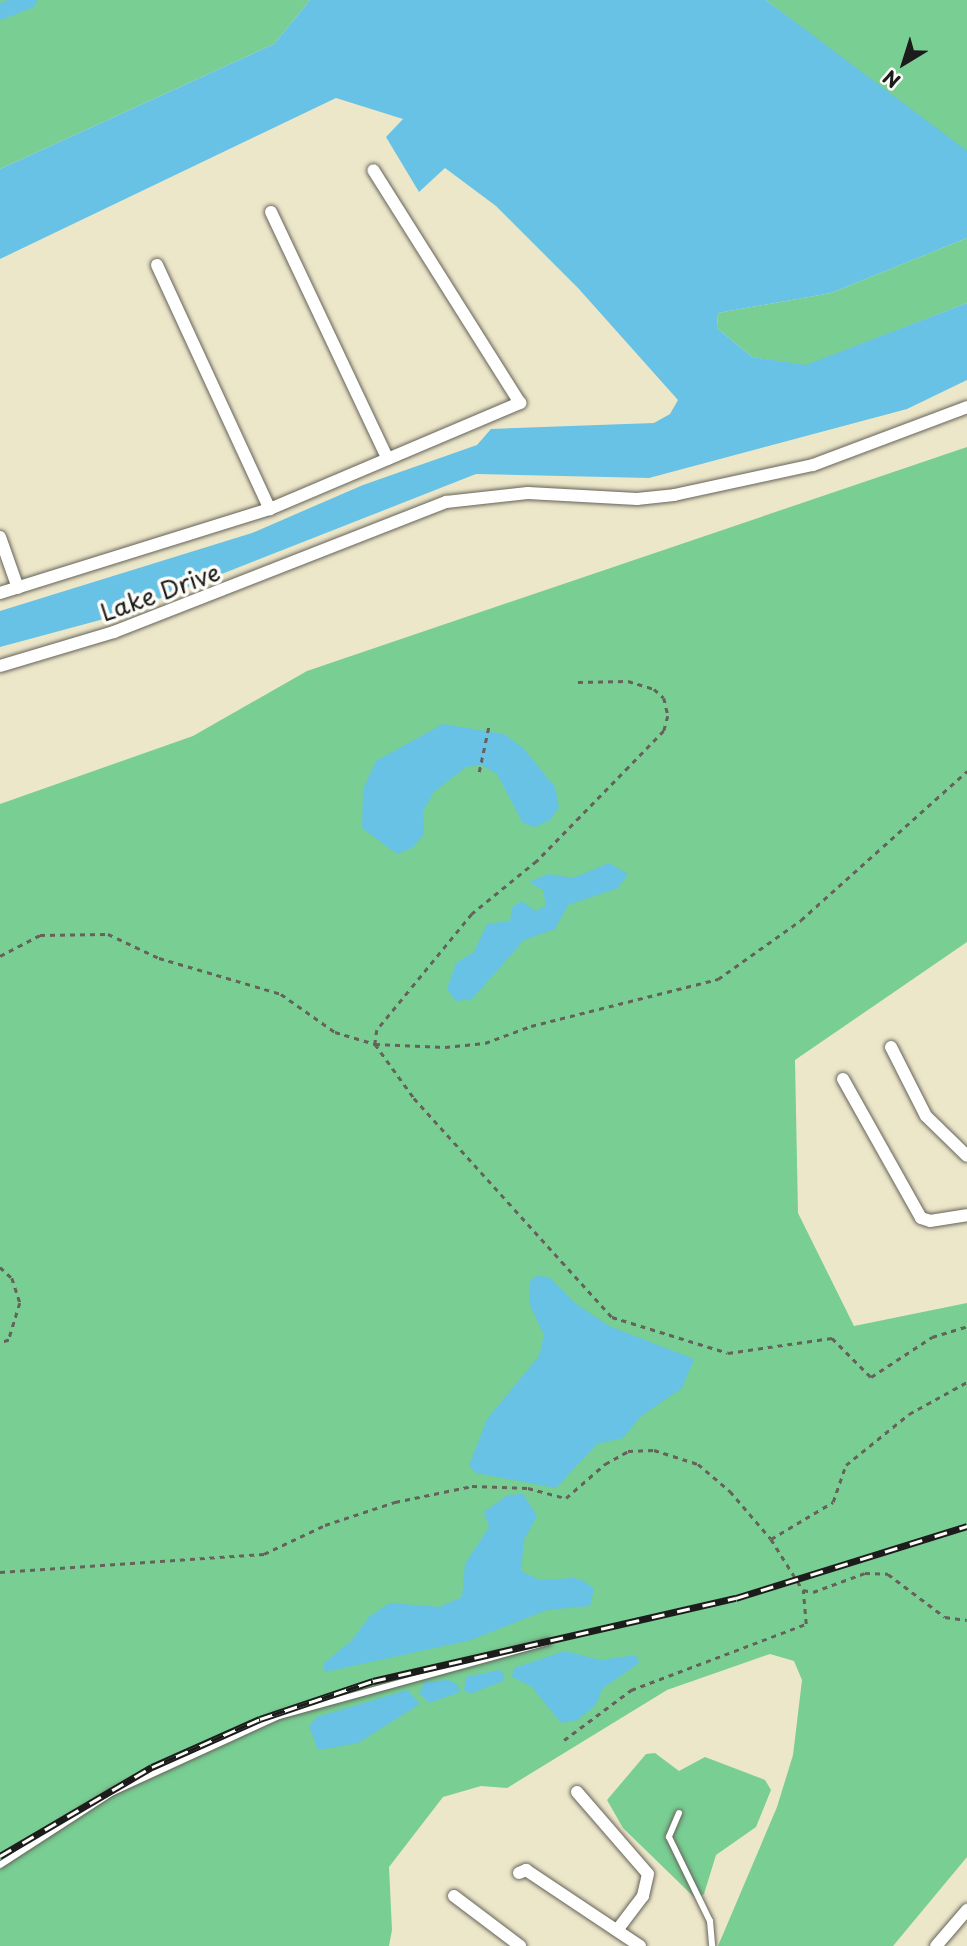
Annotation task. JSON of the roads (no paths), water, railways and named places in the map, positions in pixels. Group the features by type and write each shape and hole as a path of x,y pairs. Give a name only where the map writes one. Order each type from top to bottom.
{"street":[{"path":"0,593 270,509 520,403 373,170"},
{"path":"271,212 388,459"},
{"path":"157,265 270,509"},
{"name":"Lake Drive","path":"0,666 114,632 446,502 528,493 637,499 674,495 813,465 967,407"},
{"path":"0,537 18,588"},
{"path":"891,1047 926,1116 967,1156"},
{"path":"843,1079 921,1218 930,1222 967,1215"},
{"path":"577,1792 648,1874 643,1896 618,1929"},
{"path":"519,1873 526,1870 640,1946"},
{"path":"454,1896 520,1946"},
{"path":"936,1946 967,1910"}],"lane":[{"path":"0,1865 113,1792 279,1716 548,1642"},
{"path":"679,1813 669,1837 710,1921 712,1946"}],"water":[{"path":"310,0 766,0 967,151 967,238 831,293 718,313 717,328 752,357 806,365 967,303 967,380 907,409 649,478 476,474 115,616 0,647 0,611 252,533 363,485 477,445 491,429 654,423 670,414 678,400 578,288 496,206 445,168 419,192 386,137 403,119 336,98 0,259 0,169 274,44"},
{"path":"443,724 504,734 523,748 555,787 559,807 550,820 535,827 523,823 497,774 482,765 466,767 434,792 423,811 424,834 412,848 397,854 362,828 363,789 376,761"},
{"path":"609,863 628,874 618,888 568,905 555,929 524,940 472,999 456,1001 447,989 456,963 474,952 487,924 510,921 512,907 522,901 535,911 546,906 543,890 529,882 548,874 573,878"},
{"path":"536,1276 549,1277 576,1304 609,1326 694,1359 682,1388 641,1416 623,1438 597,1444 556,1488 476,1473 469,1466 487,1419 539,1356 544,1335 529,1303 530,1281"},
{"path":"523,1494 537,1516 524,1540 521,1571 540,1580 574,1578 584,1581 594,1589 590,1606 547,1610 471,1640 325,1672 323,1664 351,1641 370,1616 390,1603 439,1607 462,1597 465,1564 489,1527 484,1512 508,1495"},
{"path":"565,1651 600,1660 636,1655 639,1663 603,1688 595,1706 577,1720 561,1723 531,1686 512,1677 514,1668"},
{"path":"498,1670 504,1673 503,1681 470,1694 464,1689 466,1677"},
{"path":"448,1680 457,1684 460,1692 429,1703 419,1693 425,1682"},
{"path":"407,1690 420,1704 358,1743 318,1750 309,1726 317,1717"}],"waterway":[{"path":"0,12 29,0"}],"railway":[{"path":"0,1856 152,1767 260,1719 373,1681 736,1598 967,1526"}]}
